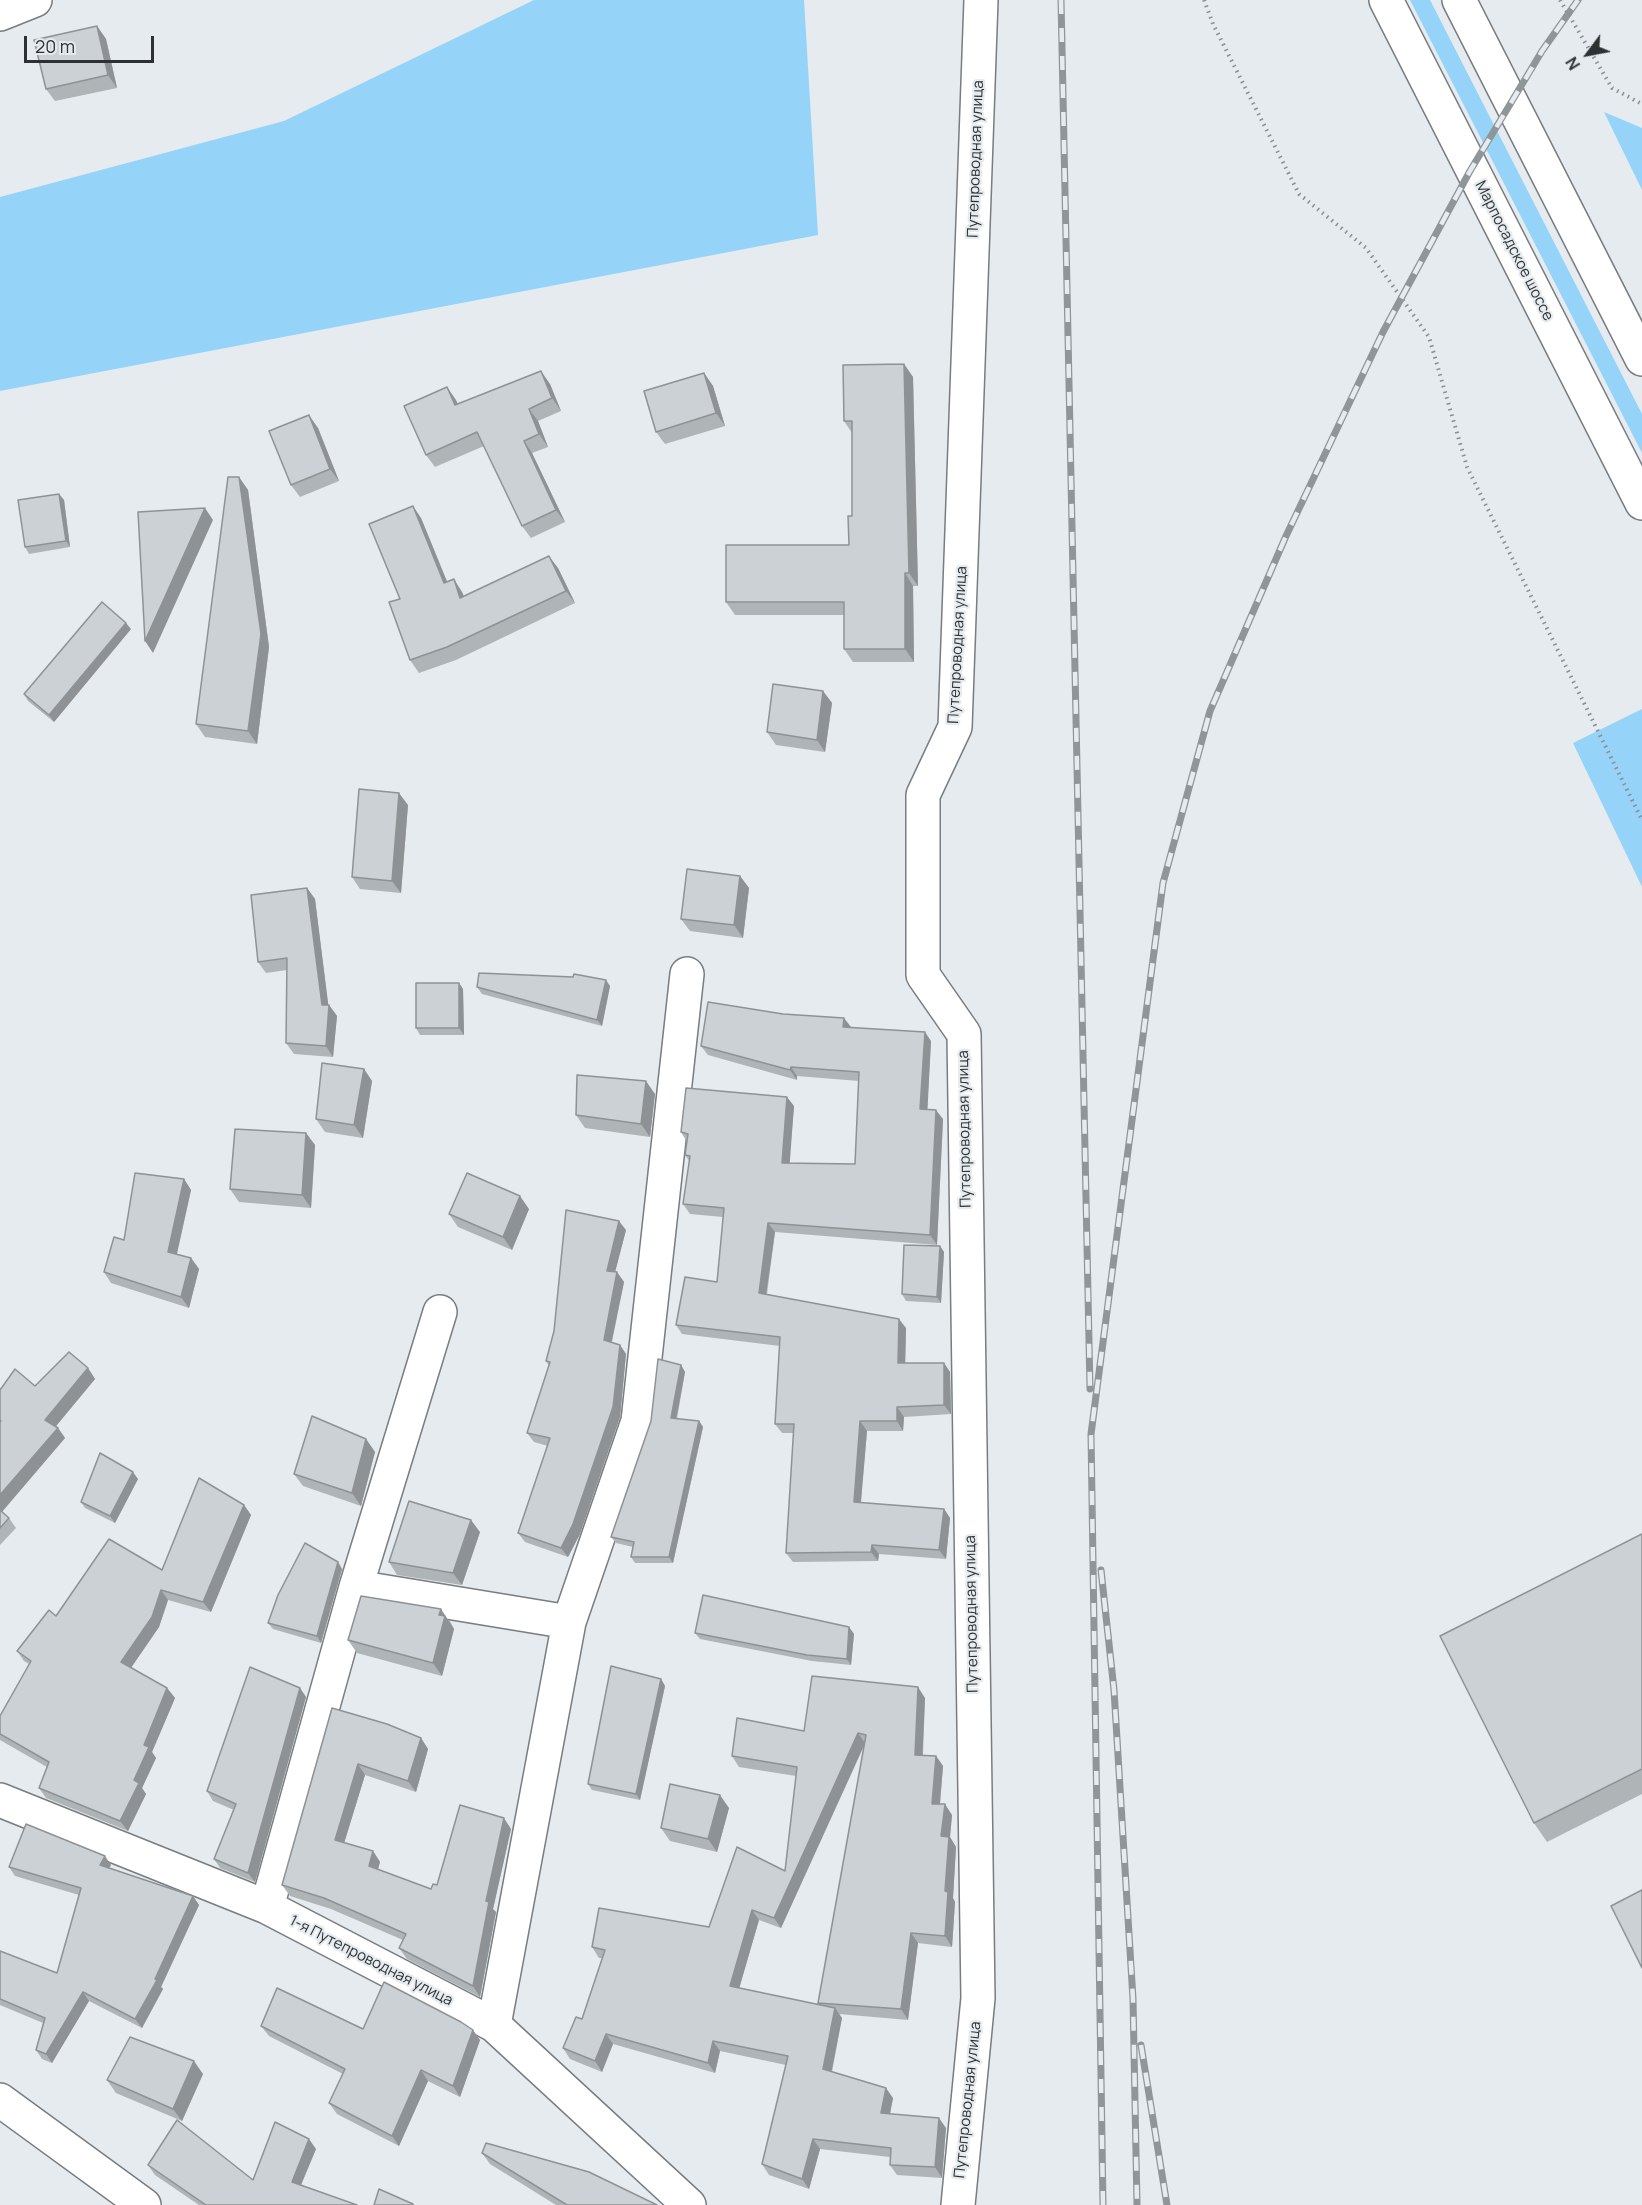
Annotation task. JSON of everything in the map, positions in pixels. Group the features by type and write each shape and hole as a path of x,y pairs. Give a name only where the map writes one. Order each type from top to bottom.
{"street":[{"path":"0,14 35,0"},
{"name":"Путепроводная улица","path":"958,2205 978,1998 964,1034 923,975 922,795 956,728 981,0"},
{"name":"Марпосадское шоссе","path":"1386,0 1642,503"},
{"path":"1459,0 1642,359"},
{"path":"494,2025 569,1622 638,1421 687,974"},
{"path":"267,1907 356,1587 440,1312"},
{"path":"356,1587 569,1622"},
{"name":"1-я Путепроводная улица","path":"0,1800 267,1907 494,2025 689,2205"},
{"path":"0,2100 144,2205"}],"path":[{"path":"1204,0 1213,24 1299,194 1366,248 1429,336 1467,467 1642,820"},
{"path":"1560,0 1612,88 1642,104"}],"shaded area":[{"path":"534,0 804,0 818,235 0,391 0,197 284,121"},
{"path":"1410,0 1430,0 1642,414 1642,453"},
{"path":"1604,112 1642,128 1642,190"},
{"path":"1642,709 1642,887 1573,743"}],"building":[{"path":"97,26 108,75 46,89 34,40"},
{"path":"904,364 909,573 905,573 905,649 844,649 844,602 726,602 726,545 849,545 848,516 852,516 852,421 844,421 843,365"},
{"path":"541,371 552,398 529,409 539,434 524,441 556,510 522,526 477,432 426,455 404,406 447,387 455,405"},
{"path":"704,373 716,413 656,432 644,391"},
{"path":"309,415 330,469 291,485 269,431"},
{"path":"228,477 239,477 261,634 248,731 196,724"},
{"path":"59,494 66,541 25,547 18,500"},
{"path":"413,506 444,583 454,579 460,598 549,556 566,591 447,647 410,660 389,602 400,599 369,524"},
{"path":"205,508 145,641 138,512"},
{"path":"102,602 126,623 49,715 24,694"},
{"path":"773,684 823,691 817,740 767,732"},
{"path":"359,789 399,793 392,881 352,877"},
{"path":"687,869 740,876 734,925 681,919"},
{"path":"307,888 322,1005 329,1005 326,1046 286,1043 287,958 258,962 251,895"},
{"path":"479,973 573,977 574,974 606,980 597,1020 477,987"},
{"path":"416,983 459,983 459,1028 416,1028"},
{"path":"708,1002 783,1014 844,1018 843,1027 925,1032 920,1109 936,1110 930,1235 768,1223 759,1293 899,1319 898,1363 944,1363 944,1405 897,1407 897,1421 860,1421 854,1502 944,1509 939,1550 872,1545 871,1552 786,1553 794,1424 775,1424 780,1337 676,1325 685,1277 717,1282 724,1208 683,1204 690,1156 685,1155 688,1134 681,1132 686,1088 787,1097 782,1163 855,1164 859,1072 791,1067 790,1070 701,1046"},
{"path":"322,1063 364,1069 354,1125 316,1119"},
{"path":"577,1075 646,1081 641,1124 576,1115"},
{"path":"235,1129 306,1133 302,1195 230,1189"},
{"path":"135,1173 184,1179 168,1252 191,1258 181,1297 104,1272 114,1237 124,1240"},
{"path":"467,1173 520,1196 503,1237 449,1214"},
{"path":"566,1210 619,1221 607,1271 617,1272 604,1340 620,1345 613,1407 573,1524 561,1548 518,1533 550,1438 527,1433 550,1362 546,1361 554,1331"},
{"path":"904,1245 940,1246 937,1297 902,1294"},
{"path":"69,1352 88,1368 45,1420 58,1428 0,1495 0,1390 15,1369 35,1386"},
{"path":"658,1359 681,1365 671,1418 699,1421 669,1557 631,1557 634,1542 611,1537 651,1421"},
{"path":"312,1416 366,1439 352,1493 294,1474"},
{"path":"100,1453 133,1472 110,1516 81,1502"},
{"path":"199,1478 244,1505 203,1602 161,1590 152,1617 121,1662 167,1688 144,1745 149,1747 134,1780 139,1783 120,1821 39,1788 49,1762 0,1734 0,1716 31,1661 17,1651 49,1610 56,1616 109,1539 162,1570"},
{"path":"409,1501 471,1520 453,1573 389,1562"},
{"path":"0,1510 9,1518 0,1528"},
{"path":"1642,1534 1642,1769 1534,1823 1440,1636"},
{"path":"305,1543 338,1562 317,1636 268,1623 278,1595"},
{"path":"703,1595 849,1627 847,1659 807,1655 695,1633"},
{"path":"361,1596 441,1609 439,1615 445,1616 433,1663 348,1640"},
{"path":"611,1666 661,1679 636,1794 588,1784"},
{"path":"250,1667 300,1688 248,1873 214,1859 236,1804 207,1791"},
{"path":"812,1676 918,1687 915,1755 936,1756 932,1804 945,1804 941,1836 949,1837 945,1891 948,1892 945,1936 911,1933 901,2009 818,2003 866,1735 858,1733 774,1918 752,1910 730,1986 835,2008 823,2069 886,2088 881,2113 939,2118 935,2167 890,2165 891,2148 813,2139 802,2179 762,2164 788,2056 713,2041 708,2063 606,2034 595,2061 563,2048 576,2017 582,2019 605,1950 592,1947 599,1908 709,1927 737,1847 785,1871 797,1767 732,1756 737,1718 804,1731"},
{"path":"332,1708 387,1724 421,1738 408,1781 358,1764 335,1840 373,1851 369,1866 431,1889 433,1884 437,1885 460,1805 504,1818 486,1901 489,1902 473,1986 399,1948 406,1934 324,1898 282,1885"},
{"path":"670,1784 720,1795 708,1839 661,1828"},
{"path":"26,1824 105,1856 100,1865 193,1896 155,1979 157,1980 135,2019 83,1992 46,2054 36,2050 45,2018 0,1999 0,1951 57,1973 81,1888 9,1867"},
{"path":"1642,1890 1642,1968 1611,1906"},
{"path":"384,1982 473,2030 453,2086 421,2070 392,2136 329,2103 345,2069 261,2026 277,1988 363,2029"},
{"path":"130,2037 194,2061 173,2109 107,2080"},
{"path":"177,2120 253,2180 275,2122 309,2139 292,2182 357,2205 206,2205 148,2165"},
{"path":"486,2143 589,2172 657,2205 567,2205 482,2153"},
{"path":"379,2189 413,2204 413,2205 374,2205"}],"railway":[{"path":"1061,0 1090,1389"},
{"path":"1103,2205 1091,1434 1163,883 1210,711 1286,536 1383,332 1470,171 1542,51 1578,0"},
{"path":"1101,1570 1114,1690 1133,1999 1137,2205"},
{"path":"1141,2045 1167,2205"}]}
